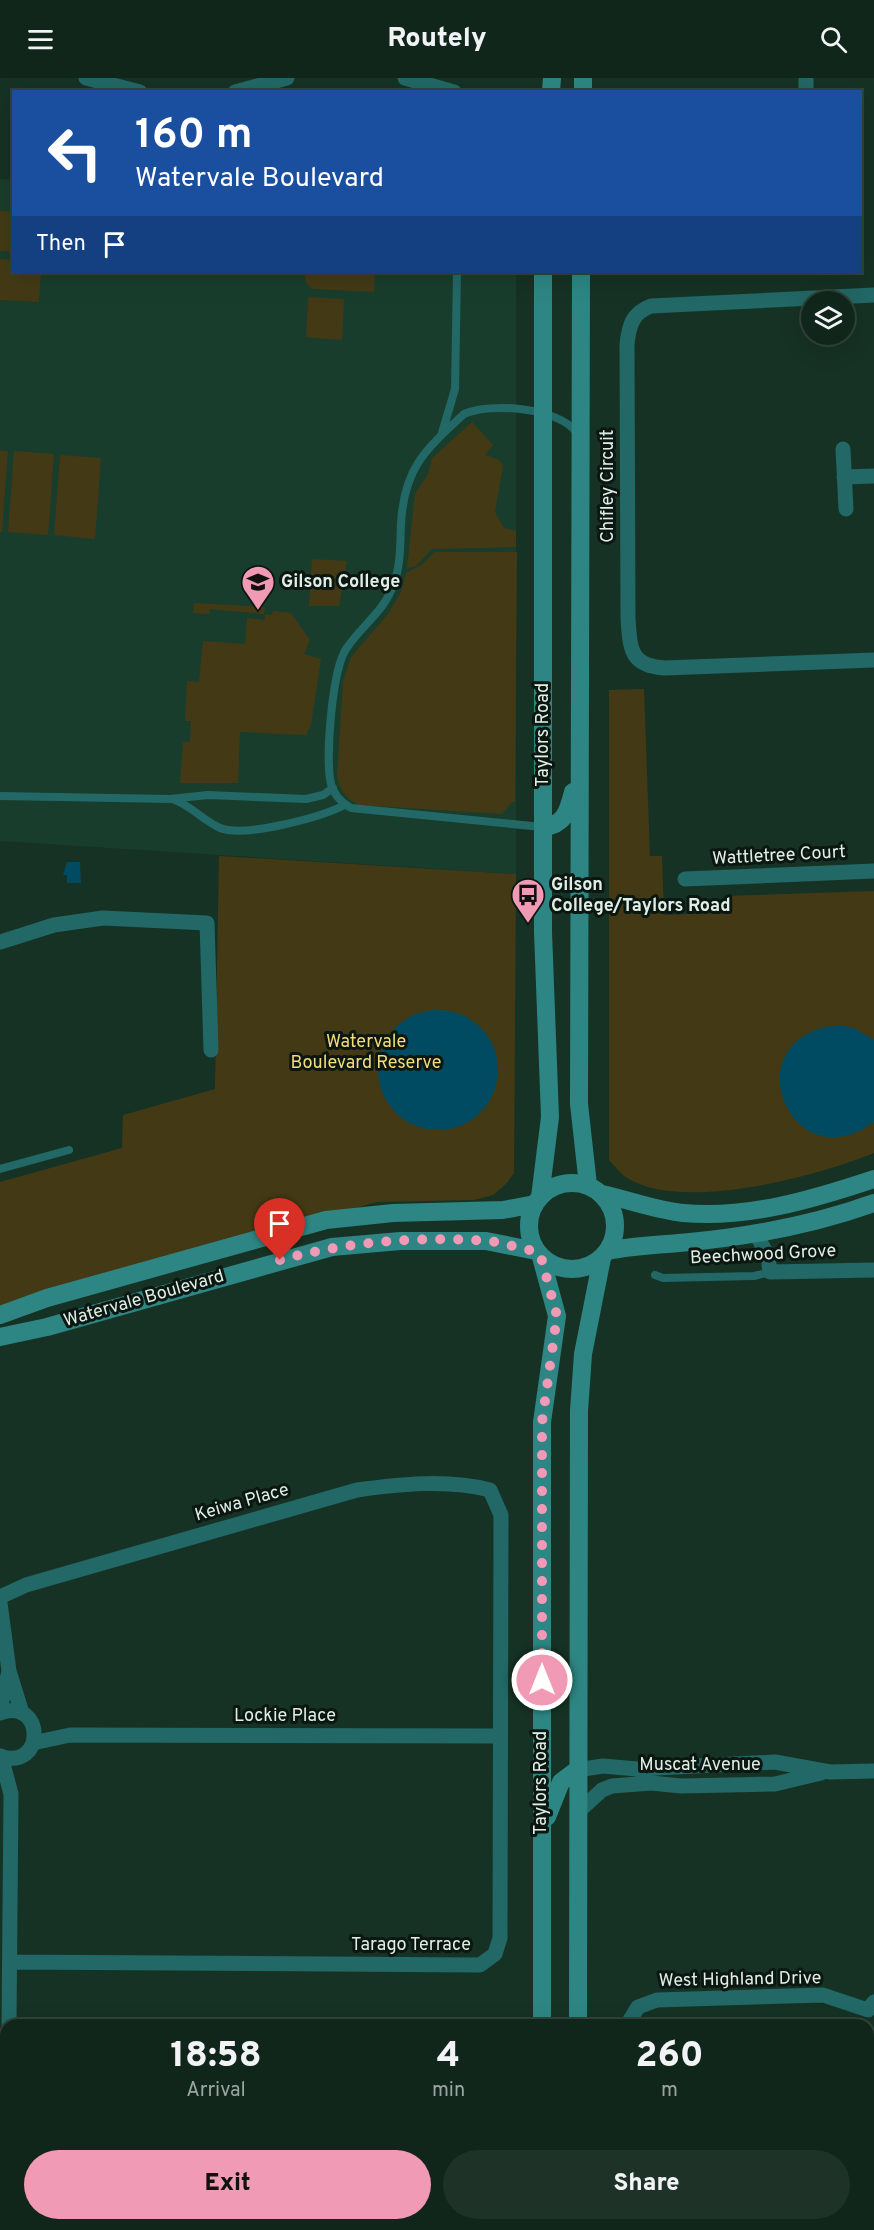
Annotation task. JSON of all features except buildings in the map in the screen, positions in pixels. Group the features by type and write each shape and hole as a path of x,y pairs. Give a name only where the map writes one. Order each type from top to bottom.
{"main road":[{"name":"Taylors Road","path":"537,1201 550,1116 543,932 543,273"},
{"name":"Taylors Road","path":"581,273 579,1104 595,1190"},
{"path":"543,827 553,826 568,813 580,764"},
{"path":"595,1190 614,1215 614,1234 605,1254 591,1266 571,1269 552,1264 539,1254 532,1242 529,1223 537,1201 562,1184 595,1190 682,1213 717,1214 794,1202 874,1179"},
{"name":"Watervale Boulevard","path":"0,1315 47,1298 326,1220 393,1213 503,1210 537,1201"},
{"path":"605,1254 794,1226 874,1203"},
{"name":"Watervale Boulevard","path":"0,1337 47,1327 332,1247 399,1241 486,1241 539,1254"},
{"name":"Taylors Road","path":"539,1254 557,1316 542,1422 542,2019"},
{"name":"Taylors Road","path":"578,2019 580,1378 605,1254"},
{"path":"541,1842 556,1790 561,1782 577,1770"}],"street":[{"path":"86,78 132,90"},
{"path":"242,90 287,78"},
{"path":"405,78 447,90"},
{"name":"Chifley Circuit","path":"874,296 651,306 634,317 627,344 628,618 635,657 645,666 665,668 874,660"},
{"path":"843,449 846,509"},
{"path":"844,477 874,476"},
{"name":"Wattletree Court","path":"685,879 874,871"},
{"path":"0,942 54,925 103,918 207,923 211,1050"},
{"path":"754,1232 768,1256 770,1272"},
{"name":"Beechwood Grove","path":"770,1272 874,1270"},
{"name":"Keiwa Place","path":"0,1597 26,1585 357,1490 390,1485 473,1485 490,1490 495,1498"},
{"name":"Tarago Terrace","path":"10,1962 480,1965 495,1954 500,1938 501,1515 495,1498"},
{"path":"0,1603 9,1671 22,1713"},
{"path":"9,1671 0,1711 14,1710 22,1713 33,1724 33,1743 22,1756 11,1794 9,2019"},
{"name":"Lockie Place","path":"33,1724 70,1735"},
{"name":"Lockie Place","path":"33,1743 70,1735 500,1736"},
{"path":"0,1756 8,1758 22,1756"},
{"path":"0,1756 11,1794"},
{"name":"Muscat Avenue","path":"577,1770 603,1766 637,1769 775,1762 830,1772"},
{"name":"Muscat Avenue","path":"578,1812 602,1790 612,1786 651,1783 681,1786 775,1784 830,1772 874,1771"},
{"name":"West Highland Drive","path":"631,2019 638,2007 646,2002 671,1998 823,1995 871,2006"}],"lane":[{"path":"441,435 455,389 457,273"},
{"path":"543,827 360,811 345,805 333,788 330,748 339,664 346,649 387,600 398,567 406,488 414,467 425,450 472,411 494,408 542,413 562,418 571,424 580,441"},
{"path":"0,796 170,799 208,795 306,799 323,795 333,788"},
{"path":"170,799 180,802 213,824 228,830 254,828 329,813 345,805"},
{"path":"0,1169 69,1150"},
{"name":"Beechwood Grove","path":"656,1275 663,1278 754,1276 770,1272"}],"shaded area":[{"name":"Gilson College","path":"0,179 12,180 12,273 516,273 516,874 0,841"}],"green space":[{"path":"0,211 12,212 12,252 0,251"},
{"path":"0,259 12,260 12,273 41,273 39,302 0,300"},
{"path":"304,273 375,273 374,292 312,289 306,283"},
{"path":"308,297 344,299 342,340 306,337"},
{"path":"472,422 493,445 485,455 499,460 503,466 495,512 504,528 516,531 516,547 432,549 416,566 407,568 415,494 428,474 432,458"},
{"path":"0,451 8,451 2,532 0,532"},
{"path":"14,451 54,454 48,535 8,532"},
{"path":"60,455 101,458 95,539 54,535"},
{"path":"435,552 517,552 515,802 512,802 502,814 359,805 344,794 338,781 343,681 351,657 388,614 401,592 406,573 421,565"},
{"path":"312,559 347,561 339,606 309,606"},
{"path":"194,603 265,607 264,614 210,609 209,614 193,613"},
{"path":"273,611 291,613 310,640 304,654 321,659 311,725 306,735 240,732 238,783 180,783 183,742 190,742 191,721 185,721 187,681 199,682 203,641 245,644 247,618 265,620 265,614 272,615"},
{"path":"644,689 650,856 662,856 664,915 712,913 728,896 874,891 874,1153 786,1180 751,1187 683,1192 653,1188 629,1179 609,1160 609,690"},
{"name":"Watervale Boulevard Reserve","path":"219,856 516,874 514,1173 507,1183 493,1195 474,1200 377,1202 0,1307 0,1182 122,1148 123,1115 215,1089"}],"water":[{"path":"67,862 80,862 81,883 67,883 67,875 63,875"},
{"path":"438,1010 461,1014 481,1027 494,1047 498,1070 494,1093 481,1113 461,1126 438,1130 415,1126 395,1113 382,1093 378,1070 382,1047 395,1027 415,1014"},
{"path":"840,1025 854,1028 874,1040 874,1122 844,1136 817,1135 797,1121 784,1100 780,1076 787,1053 806,1034"}],"place":[{"name":"Gilson College","path":"258,611"},
{"name":"Gilson College/Taylors Road","path":"528,924"}],"route":[{"path":"280,1260 332,1247 399,1241 486,1241 536,1251 541,1257 554,1298 557,1316 542,1422 542,1680"}]}
